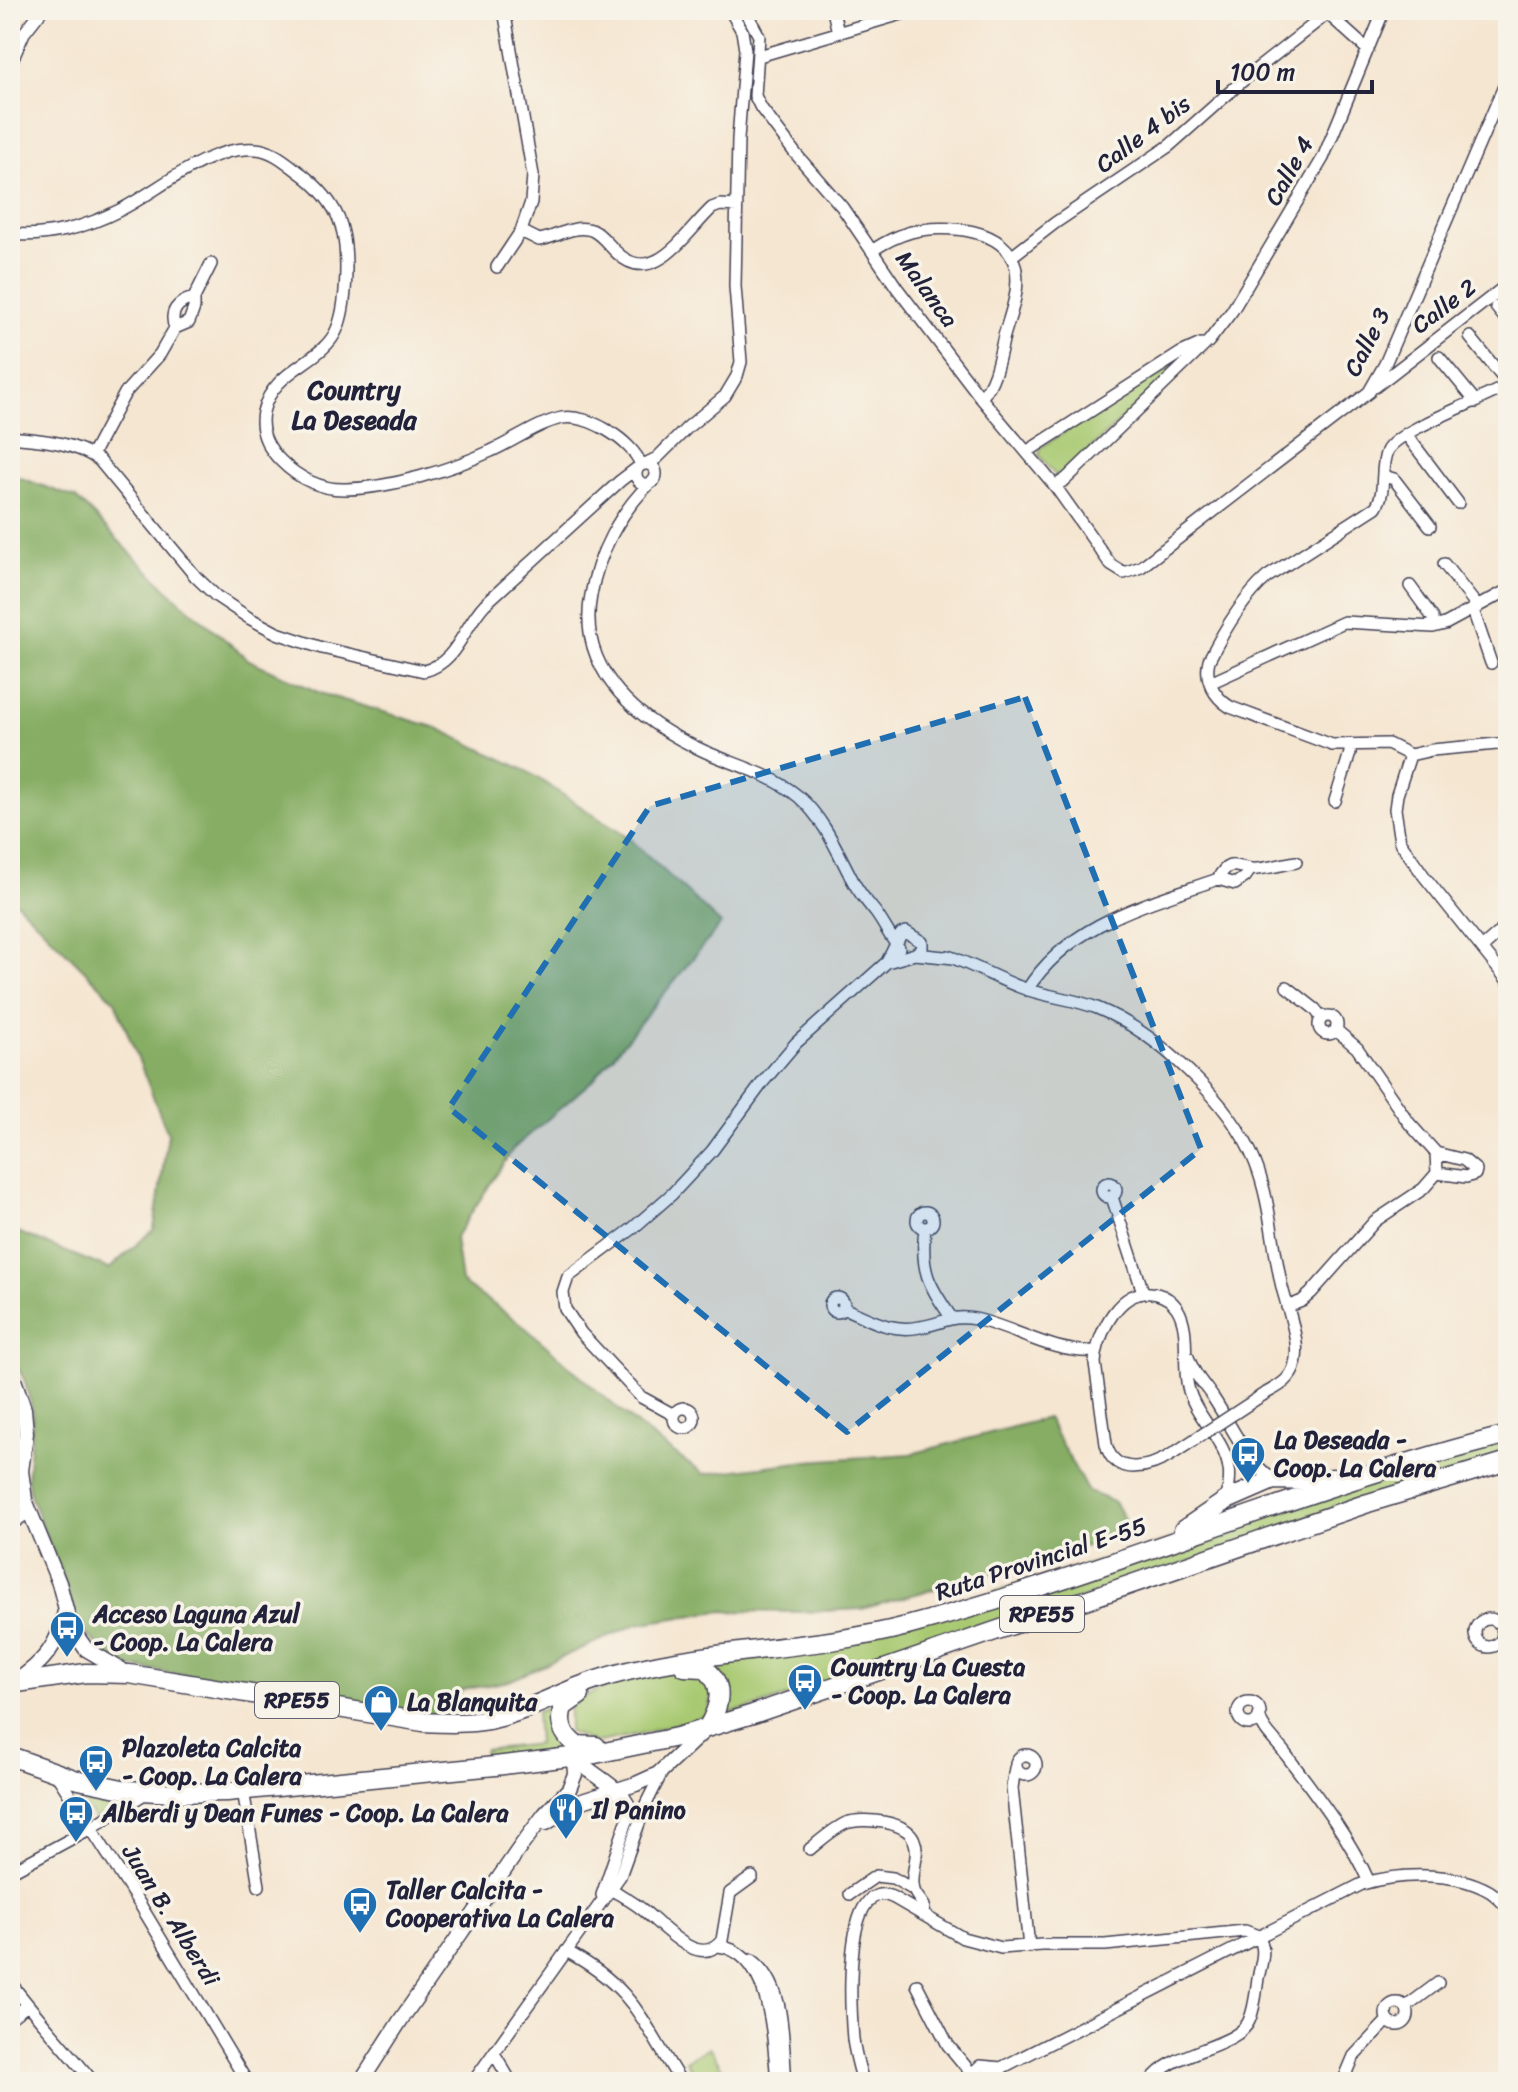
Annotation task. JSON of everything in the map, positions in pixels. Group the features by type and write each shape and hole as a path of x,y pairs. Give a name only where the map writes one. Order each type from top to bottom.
{"main road":[{"name":"Ruta Provincial E-55","path":"588,1683 652,1665 842,1640 908,1625 1025,1590 1325,1489 1508,1435"},
{"name":"RPE55","path":"1025,1590 1072,1568 1189,1528 1227,1500 1273,1480 1315,1481 1428,1448 1470,1445"},
{"name":"RPE55","path":"10,1756 93,1784 147,1792 243,1790 617,1750 707,1728 1381,1499 1508,1461"},
{"path":"652,1665 669,1670 700,1666 713,1675 719,1699 717,1711 707,1728"},
{"name":"RPE55","path":"12,1684 86,1673 129,1674 438,1723 489,1720 531,1707 588,1683 587,1692 570,1699 563,1707 562,1730 580,1746 602,1745 617,1750"},
{"path":"562,1730 570,1757"}],"street":[{"path":"10,65 24,33 42,10"},
{"path":"497,267 521,231 531,202 533,175 504,10"},
{"path":"641,473 725,396 732,387 741,362 735,286 738,139 745,50 742,31 730,10"},
{"name":"Malanca","path":"745,10 759,36 757,102 873,250 916,313 981,398 1055,486 1111,565 1124,573"},
{"path":"833,10 838,33"},
{"path":"759,56 915,10"},
{"path":"1370,10 1382,14"},
{"path":"1330,12 1368,50"},
{"name":"Calle 4 bis","path":"1011,257 1055,223 1169,146 1248,76 1330,12"},
{"name":"Calle 4","path":"1055,486 1066,479 1209,341 1232,311 1312,179 1382,14"},
{"name":"Calle 3","path":"1124,573 1141,567 1369,392 1378,378 1508,77"},
{"path":"10,234 47,235 114,212 218,155 243,149 270,152 316,186 341,223 346,252 341,313 337,330 325,345 272,390 263,410 262,429 267,443 291,471 315,483 342,489 388,483 466,461 550,423 582,418 602,427 636,455 641,473 634,500 605,549 592,590 588,617 594,652 607,679 631,706 665,731 705,752 768,777 797,796 818,817 860,893 896,944 907,953 954,958"},
{"path":"521,231 539,240 576,229 592,230 629,264 645,265 661,259 712,208 737,206"},
{"path":"873,250 895,237 942,230 989,237 997,241 1011,257 1016,270 1015,296 991,386 981,398"},
{"path":"92,455 125,393 160,354 175,328 189,322 194,298 211,264"},
{"name":"Calle 2","path":"1369,392 1508,284"},
{"path":"175,328 171,318 173,312 180,303 194,298"},
{"path":"1496,307 1508,322"},
{"path":"1470,337 1508,384 1406,434 1387,451 1381,500 1371,512 1267,577 1245,599 1207,667 1216,696 1230,707 1332,745 1388,744 1410,755 1508,743"},
{"name":"Calle 4","path":"1028,451 1181,353 1209,341"},
{"path":"1393,344 1403,354 1413,357"},
{"path":"1439,357 1476,402"},
{"path":"1406,434 1458,503"},
{"path":"10,437 58,442 92,455 196,577 216,596 249,618 277,633 322,648 424,671 449,659 471,621 485,604 620,481 653,466 656,472 671,444"},
{"path":"1383,476 1394,479 1430,526"},
{"path":"1444,564 1475,608 1491,663"},
{"path":"1410,586 1433,618 1433,627"},
{"path":"1210,683 1344,622 1433,627 1445,624 1508,590"},
{"path":"1335,801 1350,744"},
{"path":"1410,755 1395,809 1397,834 1403,848 1508,981"},
{"path":"1218,879 1224,869 1231,866 1239,865 1250,870 1296,862"},
{"path":"1027,990 1049,963 1105,921 1131,908 1218,879 1235,884 1250,870"},
{"path":"874,911 892,926 939,953 1027,990 1087,1005 1128,1024 1180,1065 1220,1107 1246,1143 1261,1179 1296,1346 1295,1367 1285,1382 1261,1396 1174,1453 1158,1463 1139,1468 1122,1464 1111,1457 1106,1444 1095,1351 1122,1303 1143,1292 1163,1296 1176,1307 1184,1332 1187,1384 1194,1404 1227,1461 1230,1477 1227,1500"},
{"path":"1483,947 1508,925"},
{"path":"674,1415 641,1397 581,1333 565,1309 563,1292 568,1277 632,1229 672,1194 712,1151 796,1043 887,962 898,936 906,932"},
{"path":"887,962 915,954 922,949 922,942"},
{"path":"1287,987 1322,1018 1318,1025 1322,1033 1331,1034 1336,1030 1357,1048 1404,1116 1436,1153 1464,1160 1476,1170 1475,1174 1466,1177 1437,1173"},
{"path":"1287,1307 1311,1293 1375,1221 1423,1189 1437,1173 1436,1153"},
{"path":"1112,1197 1143,1292"},
{"path":"925,1228 925,1273 932,1291 951,1317"},
{"path":"843,1308 888,1328 923,1327 951,1317 997,1325 1073,1351 1095,1351"},
{"path":"1184,1347 1196,1377 1212,1396 1254,1464 1273,1480"},
{"path":"10,1368 24,1409 26,1433 21,1471 29,1512 59,1583 65,1610 80,1643 99,1659 129,1674"},
{"path":"1194,1404 1199,1394 1212,1396"},
{"path":"10,1525 29,1512"},
{"path":"12,1684 35,1669 48,1655 59,1638 65,1610"},
{"path":"1258,1722 1282,1749 1327,1813 1369,1882"},
{"path":"530,1835 571,1806 650,1778 707,1728"},
{"path":"473,2082 620,1876 636,1814 616,1790 570,1757"},
{"path":"361,2082 530,1835 572,1783 576,1767 570,1757"},
{"path":"600,1903 636,1814 665,1767"},
{"name":"Juan B. Alberdi","path":"54,1772 65,1785 247,2082"},
{"path":"1019,1772 1012,1788 1029,1947"},
{"path":"243,1790 259,1886"},
{"path":"10,1872 91,1828 147,1792"},
{"path":"810,1849 851,1821 898,1825 911,1834 916,1846 914,1890"},
{"path":"850,1894 876,1876 893,1878 914,1890 924,1906 923,1915"},
{"path":"718,1946 722,1940 730,1893 752,1877"},
{"path":"917,1985 948,2045 962,2062 978,2076 983,2065 995,2074 1347,1890 1369,1882 1454,1878 1508,1898"},
{"path":"611,1889 643,1909 688,1947 730,1947 768,1974 779,2008 786,2082"},
{"path":"1494,1894 1508,1908"},
{"path":"863,2082 854,2042 853,1944 864,1907 876,1896 888,1896 974,1943 1001,1948 1105,1945 1245,1931 1258,1936 1263,1948 1248,2024 1230,2038 1175,2061 1158,2072 1150,2082"},
{"path":"566,1951 608,1977 632,2001 681,2082"},
{"path":"742,1953 757,1972 768,2009 777,2082"},
{"path":"10,1982 26,2006 62,2042 93,2082"},
{"path":"1343,2082 1354,2056 1388,2020 1386,2013 1392,2004 1400,2003 1406,2007 1438,1983"},
{"path":"775,1996 783,2003 786,2015 793,2082"},
{"path":"10,2018 26,2006"},
{"path":"494,2053 511,2082"}],"highlighted area":[{"path":"1025,697 1201,1149 847,1432 449,1108 650,806"}],"green space":[{"path":"1180,360 1182,363 1061,476 1054,474 1039,455 1041,447"},
{"path":"10,474 76,498 173,595 249,660 320,693 437,728 527,771 630,839 721,924 594,1079 513,1149 455,1238 461,1282 527,1329 635,1423 704,1474 807,1461 911,1454 1047,1418 1088,1492 1114,1502 1129,1527 1101,1542 862,1609 720,1611 637,1624 509,1681 462,1690 446,1715 427,1716 271,1687 130,1667 109,1656 77,1621 31,1498 27,1479 33,1412 24,1379 10,1354 10,1229 109,1269 154,1229 168,1134 115,1001 16,902 10,902"},
{"path":"1508,1440 1508,1455 759,1706 724,1712 712,1662 786,1654"},
{"path":"687,1670 705,1678 712,1692 708,1714 644,1733 594,1743 569,1732 569,1709 592,1693 641,1677"},
{"path":"550,1707 561,1751 483,1762 484,1750 538,1744 536,1712"},
{"path":"80,1789 130,1798 95,1820 80,1797"},
{"path":"709,2047 731,2082 698,2082 686,2061"}],"place":[{"name":"La Deseada - Coop. La Calera","path":"1248,1485"},
{"name":"Acceso Laguna Azul - Coop. La Calera","path":"67,1659"},
{"name":"Country La Cuesta - Coop. La Calera","path":"805,1712"},
{"name":"La Blanquita","path":"381,1733"},
{"name":"Plazoleta Calcita - Coop. La Calera","path":"96,1793"},
{"name":"Il Panino","path":"566,1841"},
{"name":"Alberdi y Dean Funes - Coop. La Calera","path":"76,1844"},
{"name":"Taller Calcita - Cooperativa La Calera","path":"360,1935"}],"district":[{"name":"Country La Deseada","path":"354,405"}]}
